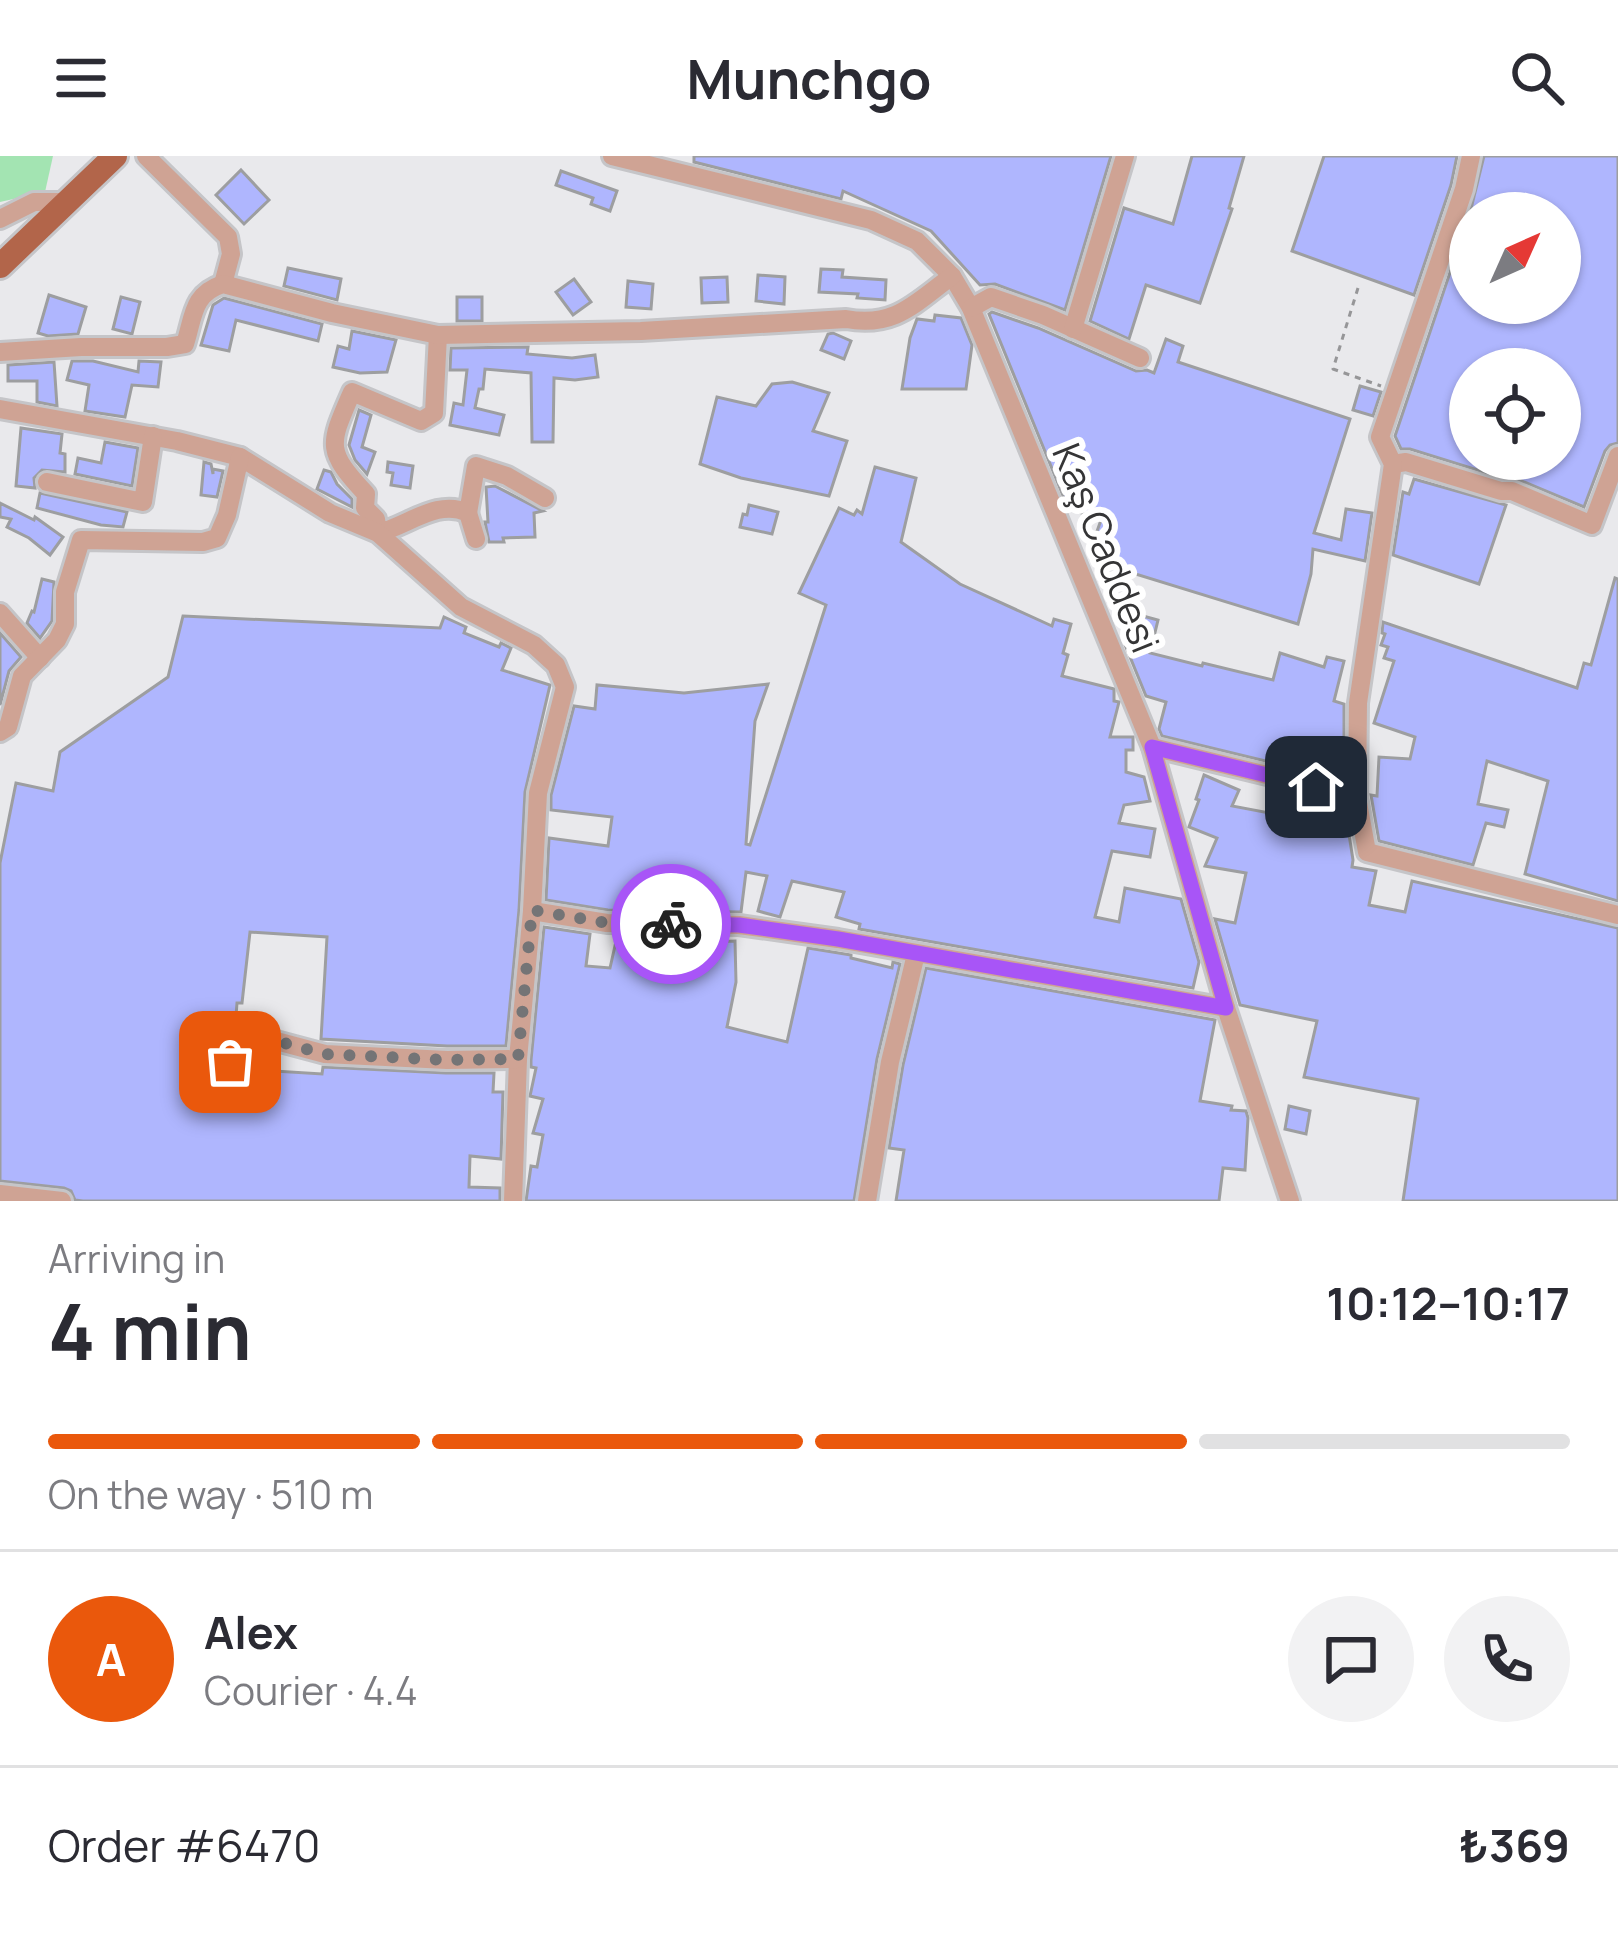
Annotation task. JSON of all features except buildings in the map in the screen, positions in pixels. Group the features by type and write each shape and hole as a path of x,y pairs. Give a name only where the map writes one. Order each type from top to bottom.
{"main road":[{"path":"0,266 115,156"}],"street":[{"path":"146,156 228,237 231,254 223,284"},
{"name":"Kaş Caddesi","path":"612,156 871,220 917,241 952,276 970,308 1152,747 1226,1008 1290,1201"},
{"path":"1073,328 1125,156"},
{"path":"1471,156 1380,437 1393,464 1358,703 1358,797 1366,852 1618,915"},
{"path":"0,219 34,202 65,202"},
{"path":"0,352 185,344 197,302 206,289 223,284 438,335 885,320 952,276"},
{"path":"970,308 991,297 1140,358"},
{"path":"377,533 376,519 365,508 367,494 346,472 335,453 333,436 352,392 421,422 434,413 438,335"},
{"path":"0,409 240,457 330,512 377,533 461,608 534,645 556,665 566,687 538,794 518,1059 513,1201"},
{"path":"47,482 142,502 153,436"},
{"path":"1393,464 1406,462 1512,491 1592,525 1618,456"},
{"path":"0,732 8,727 22,676 57,640 65,624 65,592 81,540 203,542 217,538 240,457"},
{"path":"476,539 469,513 476,466 507,476 544,498"},
{"path":"377,533 412,517 455,507 469,513"},
{"path":"0,613 40,658"},
{"path":"1152,747 1358,797"},
{"path":"532,910 607,923 739,925 1226,1008"},
{"path":"867,1201 890,1062 916,954"},
{"path":"230,1062 265,1038 325,1054 518,1059"},
{"path":"0,1194 62,1201"}],"path":[{"path":"1358,288 1333,369 1396,390"}],"green space":[{"path":"0,156 53,156 45,192 0,202"}],"way so far":[{"path":"230,1062 265,1038 325,1054 518,1059 532,910 607,923 671,924"}],"route":[{"path":"671,924 739,925 838,939 1226,1008 1152,747 1316,787"}]}
